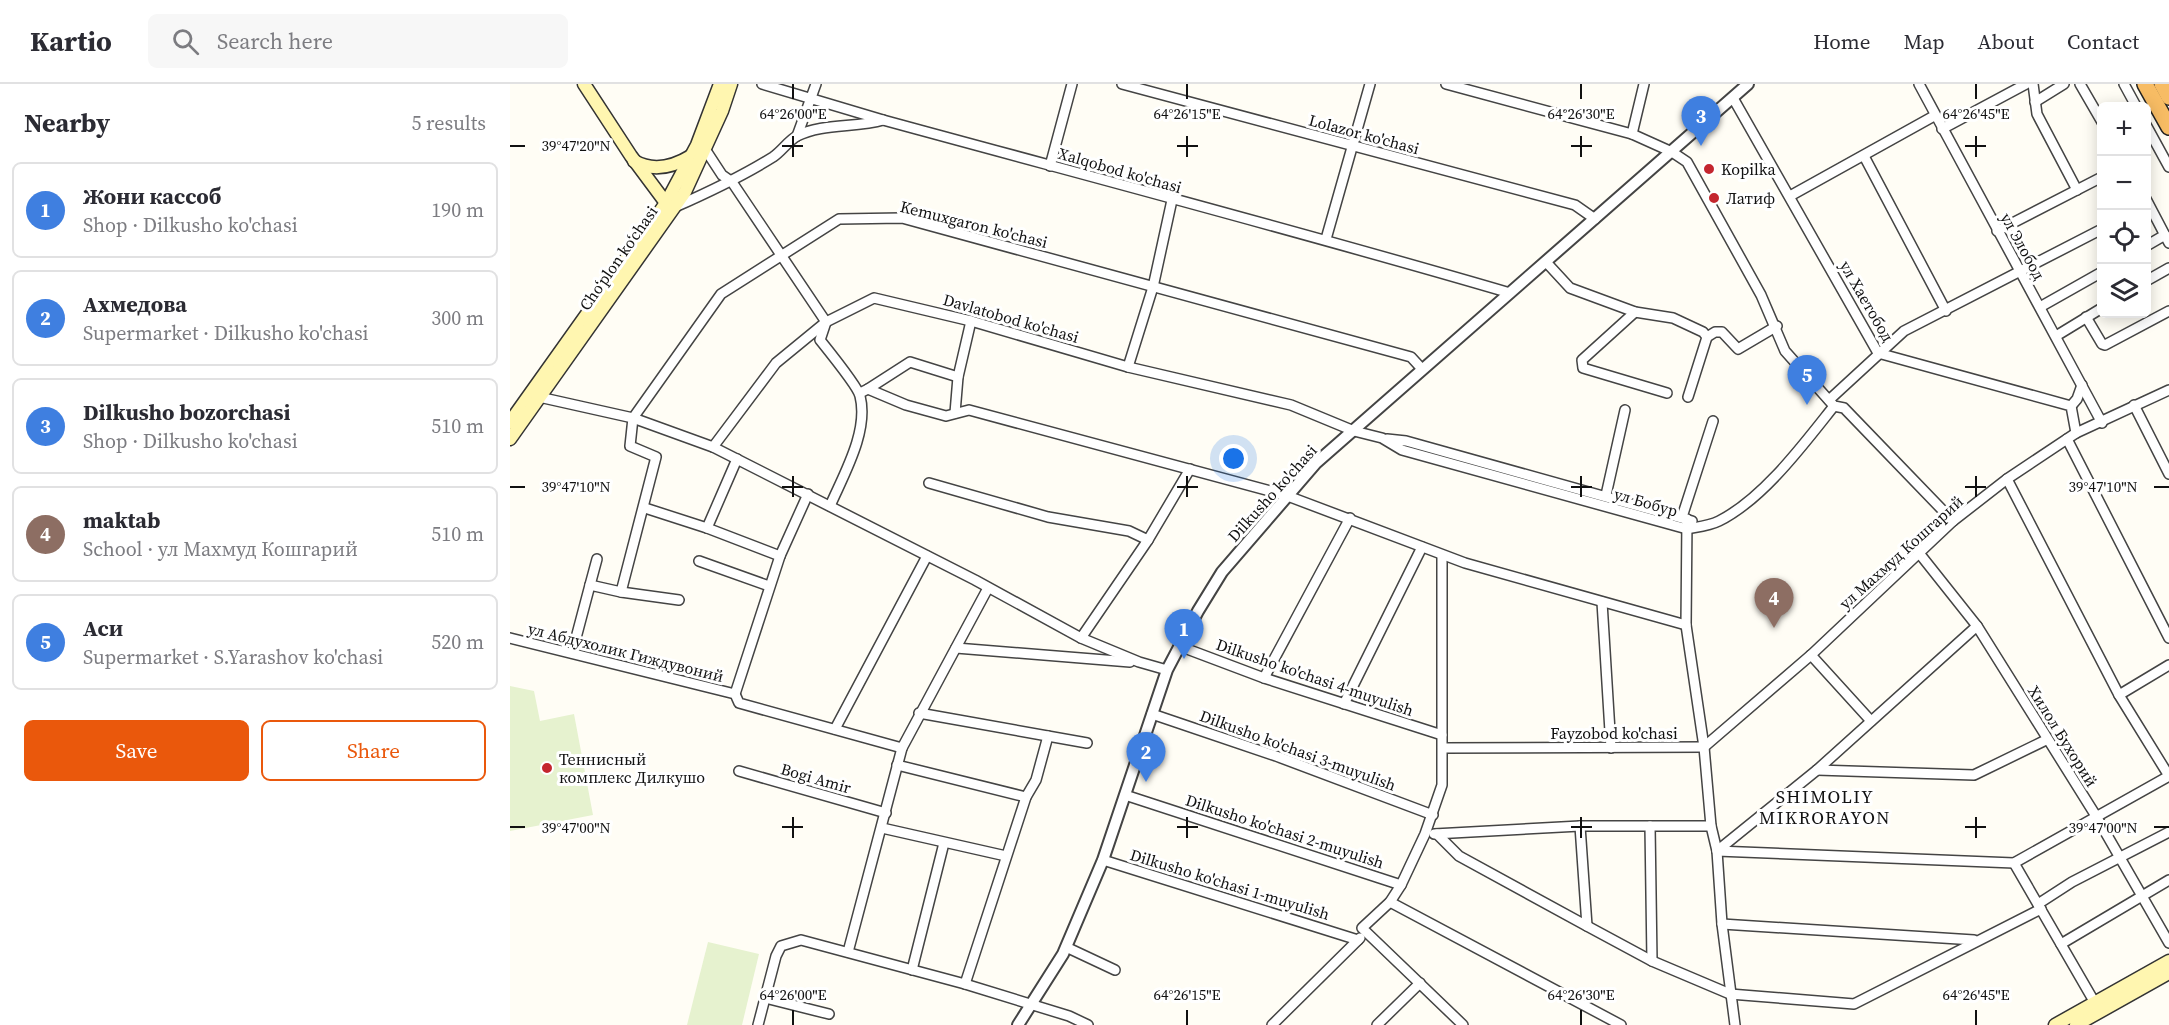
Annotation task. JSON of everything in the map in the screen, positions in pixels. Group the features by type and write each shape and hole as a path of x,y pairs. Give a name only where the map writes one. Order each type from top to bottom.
{"highway":[{"path":"2145,84 2169,127"},
{"path":"2162,84 2169,97"}],"main road":[{"path":"584,84 633,160 670,205"},
{"name":"Choʻplon koʻchasi","path":"510,439 670,205 720,84"},
{"name":"Choʻplon koʻchasi","path":"510,422 670,205 687,189 731,84"},
{"path":"633,160 642,165 664,167 679,163 692,155"},
{"path":"2055,1025 2169,961"},
{"path":"2076,1025 2169,973"}],"street":[{"path":"762,84 883,120"},
{"path":"797,136 816,84"},
{"path":"1050,166 1072,84"},
{"name":"Lolazor ko'chasi","path":"1122,84 1575,205 1595,219"},
{"path":"1326,239 1370,84"},
{"path":"1446,84 1632,135 1672,152 1687,162 1776,326 1785,351 1831,403 1844,408 1953,522"},
{"path":"1632,135 1644,84"},
{"name":"Dilkusho ko'chasi","path":"1018,1025 1066,947 1103,860 1167,670 1222,572 1285,495 1316,463 1748,84"},
{"name":"ул Элобод","path":"1919,84 1934,116 2102,423"},
{"path":"1942,129 2026,84"},
{"path":"2033,84 2037,114 2077,190"},
{"path":"2035,102 2064,84"},
{"path":"2080,84 2097,113"},
{"path":"2124,84 2134,102"},
{"name":"ул Хаетобод","path":"1733,98 1878,353 2071,406"},
{"path":"1790,196 1934,116"},
{"name":"Xalqobod ko'chasi","path":"670,205 732,182 776,155 797,136 883,120 1172,200 1326,239 1510,293"},
{"path":"2151,134 2169,167"},
{"path":"705,149 722,175 732,182 826,322 820,340 864,391 946,416 969,410 1285,495 1442,555 1686,625"},
{"path":"1864,156 1946,310"},
{"path":"1997,231 2097,180"},
{"path":"1128,367 1154,287 1172,200"},
{"path":"2151,210 2167,239 2151,244"},
{"name":"Kemuxgaron ko'chasi","path":"633,418 721,294 839,219 902,218 1411,357 1422,369"},
{"path":"1713,421 1685,518 1687,529 1718,522 1735,511 1771,480 1831,403 1878,353 1904,331 2097,231"},
{"path":"1546,262 1570,288 1635,312 1673,318 1703,332 1707,337"},
{"path":"2151,278 2169,268"},
{"path":"2040,307 2097,275"},
{"name":"Davlatobod ko'chasi","path":"713,447 776,363 826,322 874,298 971,321 1128,367 1291,405 1354,431"},
{"path":"2056,336 2097,311"},
{"path":"2086,317 2102,344 2105,345 2169,311"},
{"path":"1635,312 1582,360 1583,368 1667,393"},
{"path":"955,413 958,377 971,321"},
{"path":"1689,397 1707,337 1715,332 1722,332 1738,349 1776,326"},
{"path":"864,391 910,362 958,377"},
{"path":"2082,385 2077,399 2071,406 2072,436 2169,638"},
{"name":"ул Махмуд Кошгарий","path":"1704,747 1811,655 1953,522 2007,479 2072,436 2169,390"},
{"path":"830,506 849,464 862,420 864,391"},
{"path":"539,398 633,418 713,447 808,494 1081,638 1139,662 1167,670"},
{"path":"2134,405 2169,474"},
{"path":"1606,495 1625,410"},
{"path":"621,592 645,508 656,457 630,446 633,418"},
{"name":"ул Бобур","path":"1354,431 1382,438 1402,450 1687,529 1686,625 1704,747"},
{"path":"1382,438 1407,441 1606,495 1685,518 1702,526"},
{"path":"707,528 737,459"},
{"path":"1081,638 1148,540 1190,469"},
{"path":"1717,851 2014,863 2169,776 2119,695 2007,479"},
{"path":"928,483 1048,517 1129,531 1148,540"},
{"path":"735,694 769,586 808,494"},
{"path":"645,508 707,528 780,556"},
{"path":"1264,678 1350,518"},
{"path":"1344,704 1422,547"},
{"name":"Хилол Бухорий","path":"1918,553 1977,626 2046,740 2096,816 2169,943"},
{"path":"1442,555 1442,785 1433,815 1401,885 1390,902 1362,928 1463,1025"},
{"path":"836,729 927,556"},
{"path":"572,653 597,559"},
{"path":"699,561 769,586"},
{"path":"590,585 679,600"},
{"path":"848,952 902,748 988,588"},
{"path":"1602,602 1611,748"},
{"path":"1717,851 1817,770 1977,626"},
{"name":"ул Абдухолик Гиждувоний","path":"510,638 735,694 739,703 902,748"},
{"name":"Dilkusho ko'chasi 4-muyulish","path":"1179,646 1264,678 1442,735"},
{"path":"956,648 1139,662"},
{"path":"1811,655 1871,721"},
{"path":"2119,695 2169,665"},
{"path":"919,713 1087,743"},
{"name":"Dilkusho ko'chasi 3-muyulish","path":"1152,714 1276,756 1433,815"},
{"path":"965,984 1026,797 1036,780 1048,736"},
{"path":"1817,770 1974,775 2046,740"},
{"path":"1704,747 1711,826 1717,851 1730,994 1736,1025"},
{"name":"Fayzobod ko'chasi","path":"1443,748 1704,747"},
{"path":"897,765 1026,797"},
{"path":"739,771 886,813"},
{"name":"Dilkusho ko'chasi 2-muyulish","path":"1125,795 1401,885"},
{"path":"1425,834 1580,826 1711,826"},
{"path":"1580,826 1587,926"},
{"path":"1650,826 1652,961"},
{"path":"882,828 1006,856"},
{"path":"1437,834 1459,856 1587,926 1652,961 1730,994 1854,1004 2040,906 2072,882 2169,832"},
{"path":"912,970 944,843"},
{"name":"Dilkusho ko'chasi 1-muyulish","path":"1103,860 1353,938"},
{"path":"2014,863 2095,1003"},
{"path":"2061,944 2169,880"},
{"path":"1390,902 1621,1025"},
{"path":"1722,924 1976,940"},
{"path":"1272,1025 1353,938 1365,932"},
{"path":"758,1025 781,946 791,941 806,940 965,984 1088,1025"},
{"path":"1066,947 1115,970"},
{"path":"1377,1025 1420,982"},
{"path":"765,998 829,1014"}],"green space":[{"name":"Теннисный комплекс Дилкушо","path":"510,686 534,691 540,721 574,714 593,815 510,831"},
{"path":"708,942 759,954 742,1025 687,1025"}],"place":[{"name":"Dilkusho bozorchasi","path":"1701,146"},
{"name":"Kopilka","path":"1709,169"},
{"name":"Латиф","path":"1714,198"},
{"name":"Аси","path":"1807,405"},
{"name":"maktab","path":"1774,628"},
{"name":"Жони кассоб","path":"1184,659"},
{"name":"Теннисный комплекс Дилкушо","path":"547,768"},
{"name":"Ахмедова","path":"1146,782"}],"district":[{"name":"SHIMOLIY MIKRORAYON","path":"1825,807"}]}
